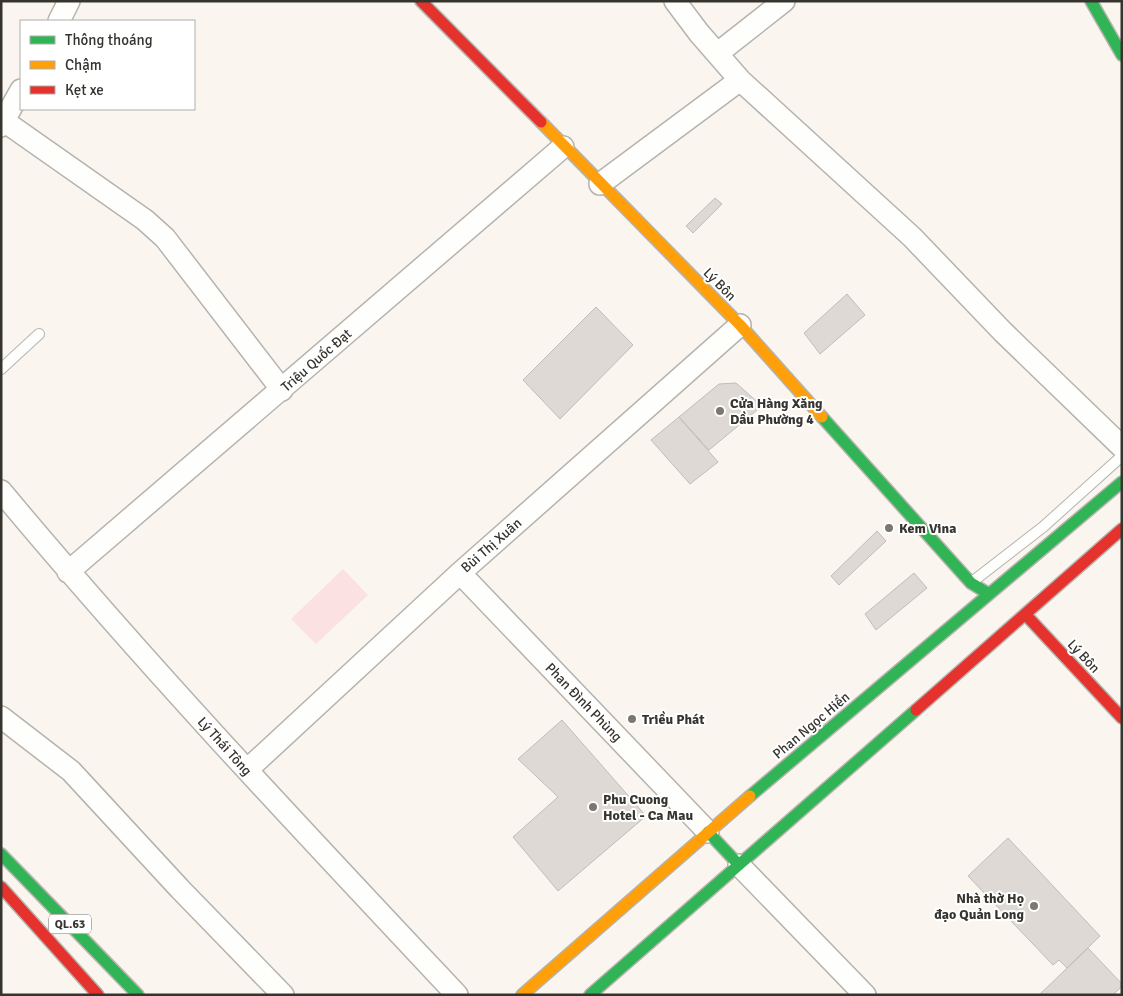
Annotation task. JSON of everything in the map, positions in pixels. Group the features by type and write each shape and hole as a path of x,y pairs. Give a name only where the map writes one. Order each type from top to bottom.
{"main road":[{"name":"Lý Bôn","path":"421,1 740,325 971,582 989,594"},
{"path":"1091,1 1122,55"},
{"name":"Phan Ngọc Hiển","path":"522,995 708,832 1122,482"},
{"path":"590,995 1122,529"},
{"name":"Lý Bôn","path":"1025,614 1122,718"},
{"path":"708,832 740,865"},
{"name":"QL.63","path":"1,854 138,995"},
{"name":"QL.63","path":"1,887 98,995"}],"street":[{"path":"59,20 69,1"},
{"path":"675,1 699,33 740,80 912,237 1003,332 1122,447"},
{"path":"718,53 784,1"},
{"path":"600,184 740,80"},
{"path":"20,92 3,124 145,220 165,238 282,390"},
{"name":"Triệu Quốc Đạt","path":"68,572 564,147"},
{"name":"Bùi Thị Xuân","path":"247,770 460,573 740,325"},
{"name":"Lý Thái Tông","path":"1,491 68,572 247,770 457,995"},
{"name":"Phan Đình Phùng","path":"460,573 708,832"},
{"path":"1,717 71,771 180,889 283,995"},
{"path":"740,865 865,995"}],"lane":[{"path":"1,369 39,334"},
{"path":"971,582 1043,526 1122,456"}],"shaded area":[{"path":"343,569 368,595 316,644 291,619"}],"building":[{"path":"715,198 722,204 693,233 686,226"},
{"path":"847,294 865,315 820,354 804,333"},
{"path":"596,307 633,345 560,419 523,380"},
{"name":"Cửa Hàng Xăng Dầu Phường 4","path":"736,383 762,406 709,450 679,417 719,384"},
{"path":"679,417 718,462 690,484 651,440"},
{"path":"877,531 886,541 839,585 831,576"},
{"path":"914,573 927,588 876,630 865,614"},
{"name":"Phu Cuong Hotel - Ca Mau","path":"562,720 646,816 558,891 513,837 558,797 518,759"},
{"path":"1008,838 1100,936 1067,968 1059,960 1053,965 968,876"},
{"path":"1088,948 1122,984 1113,995 1039,995"}],"traffic: fast":[{"path":"1091,1 1122,55"},
{"path":"822,417 971,583 989,594"},
{"path":"750,796 1122,482"},
{"path":"590,995 916,710"},
{"path":"708,832 739,865"},
{"path":"1,854 138,995"}],"traffic: slow":[{"path":"541,122 740,325 822,417"},
{"path":"522,995 750,796"}],"traffic: jam":[{"path":"421,1 541,122"},
{"path":"916,710 1122,529"},
{"path":"1025,614 1122,718"},
{"path":"1,887 98,995"}],"place":[{"name":"Cửa Hàng Xăng Dầu Phường 4","path":"720,411"},
{"name":"Kem Vina","path":"889,528"},
{"name":"Triều Phát","path":"632,719"},
{"name":"Phu Cuong Hotel - Ca Mau","path":"593,807"},
{"name":"Nhà thờ Họ đạo Quản Long","path":"1034,906"}]}
